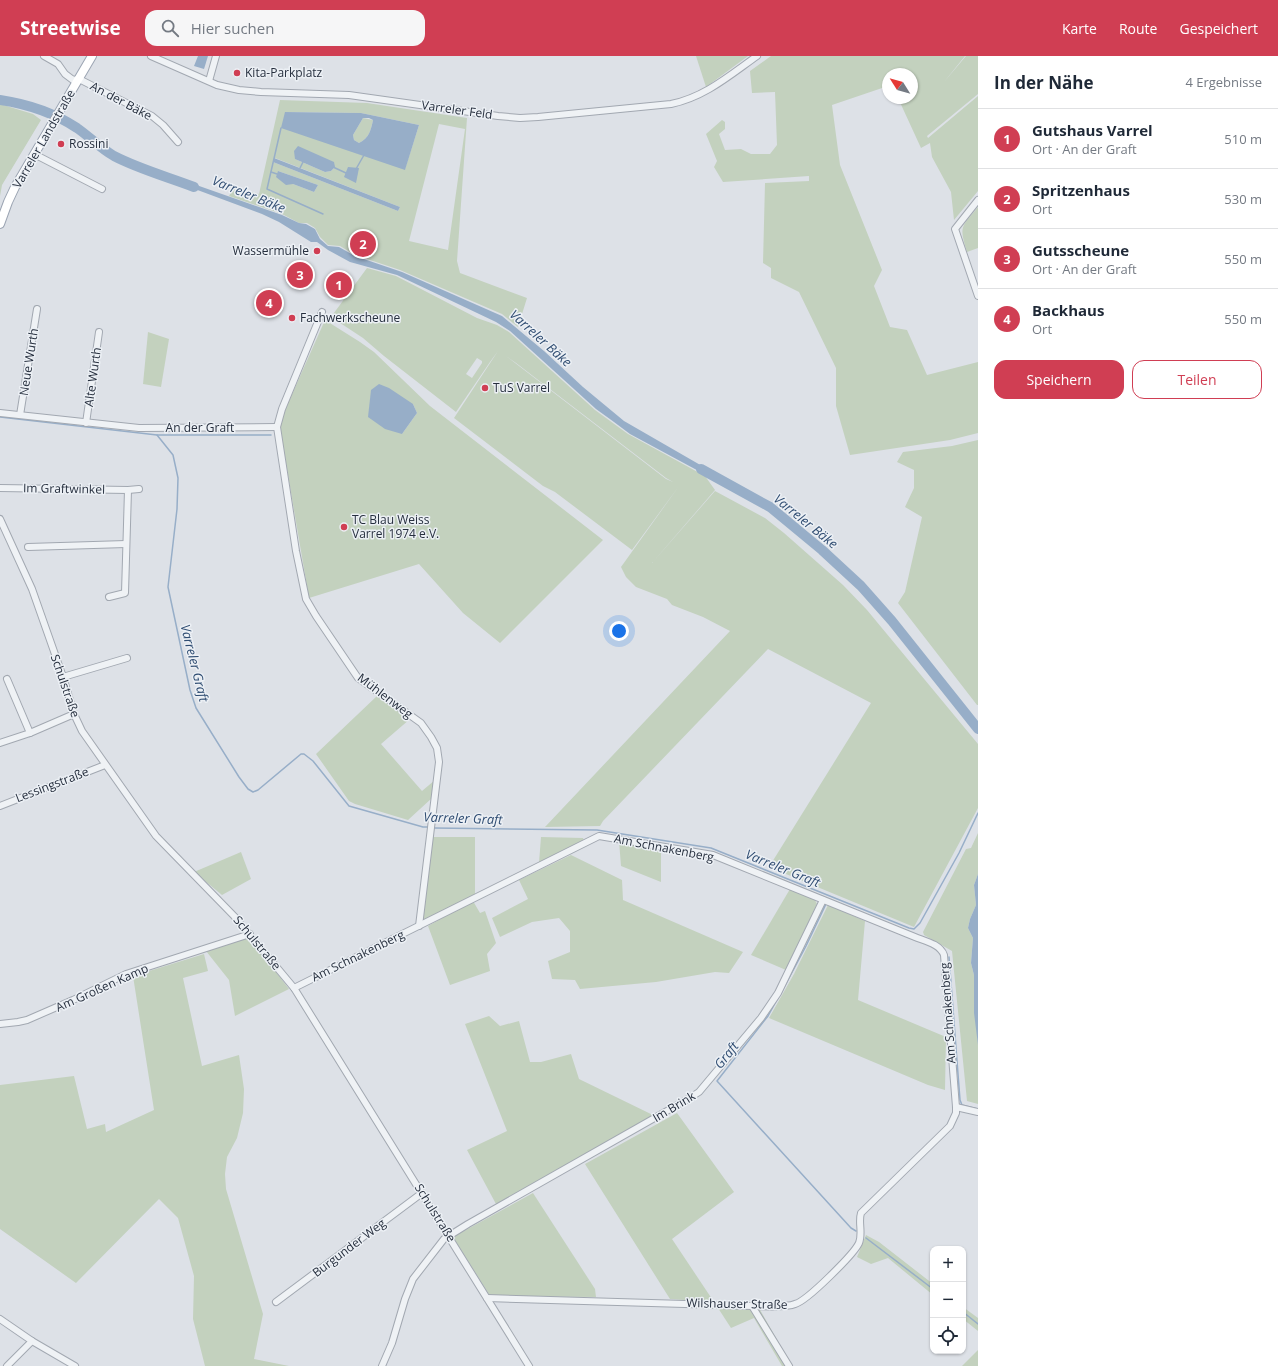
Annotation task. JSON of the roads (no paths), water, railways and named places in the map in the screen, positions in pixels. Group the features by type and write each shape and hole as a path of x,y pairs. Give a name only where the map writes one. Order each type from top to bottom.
{"main road":[{"name":"Varreler Landstraße","path":"0,224 10,197 92,56"}],"street":[{"name":"An der Bäke","path":"44,56 58,64 65,74 73,80 78,79 152,116 163,125 178,142"},
{"name":"Varreler Feld","path":"151,56 209,81 239,90 349,95 520,118 595,112 671,104 684,101 713,87 757,56"},
{"path":"209,81 216,56"},
{"path":"34,154 102,189"},
{"path":"978,200 955,229 978,296"},
{"name":"Neue Wurth","path":"20,415 37,309"},
{"path":"277,427 282,408 322,312"},
{"name":"Alte Wurth","path":"86,423 99,332"},
{"name":"An der Graft","path":"0,413 139,428 277,427"},
{"name":"Mühlenweg","path":"277,427 296,551 306,599 358,678 421,724 437,748 439,762 420,926"},
{"name":"Im Graftwinkel","path":"0,488 139,489"},
{"path":"109,597 125,593 128,490"},
{"name":"Schulstraße","path":"0,519 32,589 63,677 74,714 82,731 104,765 156,836 234,916 294,988 529,1366"},
{"path":"28,547 126,544"},
{"path":"63,677 127,658"},
{"path":"7,679 30,733"},
{"path":"0,743 30,733 74,714"},
{"name":"Lessingstraße","path":"0,806 104,765"},
{"name":"Am Schnakenberg","path":"294,988 599,836 712,855 934,945 943,952 956,1107"},
{"name":"Im Brink","path":"382,1366 392,1343 405,1298 413,1279 444,1239 699,1092 761,1018 778,993 822,900"},
{"name":"Am Großen Kamp","path":"0,1024 27,1020 126,974 250,934"},
{"path":"956,1107 978,1112"},
{"name":"Wilshauser Straße","path":"487,1298 752,1306 792,1305 798,1303 814,1290 853,1252 859,1243 861,1236 860,1217 862,1213 950,1126 956,1113 956,1107"},
{"name":"Burgunder Weg","path":"276,1302 422,1193"},
{"path":"752,1306 789,1366"},
{"path":"0,1319 32,1341 75,1366"},
{"path":"7,1366 32,1341"}],"water":[{"path":"198,56 208,56 204,69 194,66"},
{"path":"285,112 361,113 419,125 405,170 281,128","holes":["363,118 373,120 370,130 365,139 359,143 354,140 353,135"]},
{"path":"298,146 334,162 335,167 331,171 325,172 295,159 294,151"},
{"path":"274,158 400,207 398,211 273,162"},
{"path":"348,167 359,168 356,183 344,177"},
{"path":"278,171 318,185 314,192 293,184 286,185 276,177"},
{"path":"185,181 282,215 299,223 306,224 315,229 320,239 328,246 339,247 355,256 402,272 502,316 624,421 709,470 712,475 706,475 630,434 596,409 510,331 496,322 397,275 350,262 317,242 311,242 279,222 262,214 184,185 181,182"},
{"path":"379,384 389,388 413,404 417,413 402,434 385,429 368,417 371,390"},
{"path":"978,874 978,1045 974,1013 974,975 971,963 973,938 968,928 976,905 974,885"}],"waterway":[{"name":"Varreler Bäke","path":"0,100 30,107 59,118 77,128 104,150 114,156 143,169 194,187"},
{"path":"281,128 267,189 323,214"},
{"path":"356,169 364,155"},
{"path":"300,168 303,162"},
{"path":"333,167 346,173"},
{"path":"271,172 277,174"},
{"name":"Varreler Graft","path":"0,417 157,435 173,455 178,478 177,509 168,587 190,690 196,708 248,789 253,792 258,790 301,754 304,754 313,761 349,806 423,827 430,827"},
{"path":"157,435 271,435"},
{"name":"Varreler Bäke","path":"701,469 770,507 822,550 861,586 892,621 978,729"},
{"name":"Varreler Graft","path":"434,828 597,830 711,848 914,929 920,923 959,853 978,813"},
{"name":"Graft","path":"781,993 826,904"},
{"path":"949,957 960,1100 962,1105 978,1109"},
{"name":"Graft","path":"779,996 768,1016 717,1081 851,1228 856,1231"},
{"path":"866,1238 930,1287"},
{"path":"966,1314 978,1324"}],"place":[{"name":"Kita-Parkplatz","path":"237,73"},
{"name":"Rossini","path":"61,144"},
{"name":"Spritzenhaus","path":"363,244"},
{"name":"Wassermühle","path":"317,251"},
{"name":"Gutsscheune","path":"300,275"},
{"name":"Gutshaus Varrel","path":"339,285"},
{"name":"Backhaus","path":"269,303"},
{"name":"Fachwerkscheune","path":"292,318"},
{"name":"TuS Varrel","path":"485,388"},
{"name":"TC Blau Weiss Varrel 1974 e.V.","path":"344,527"}]}
